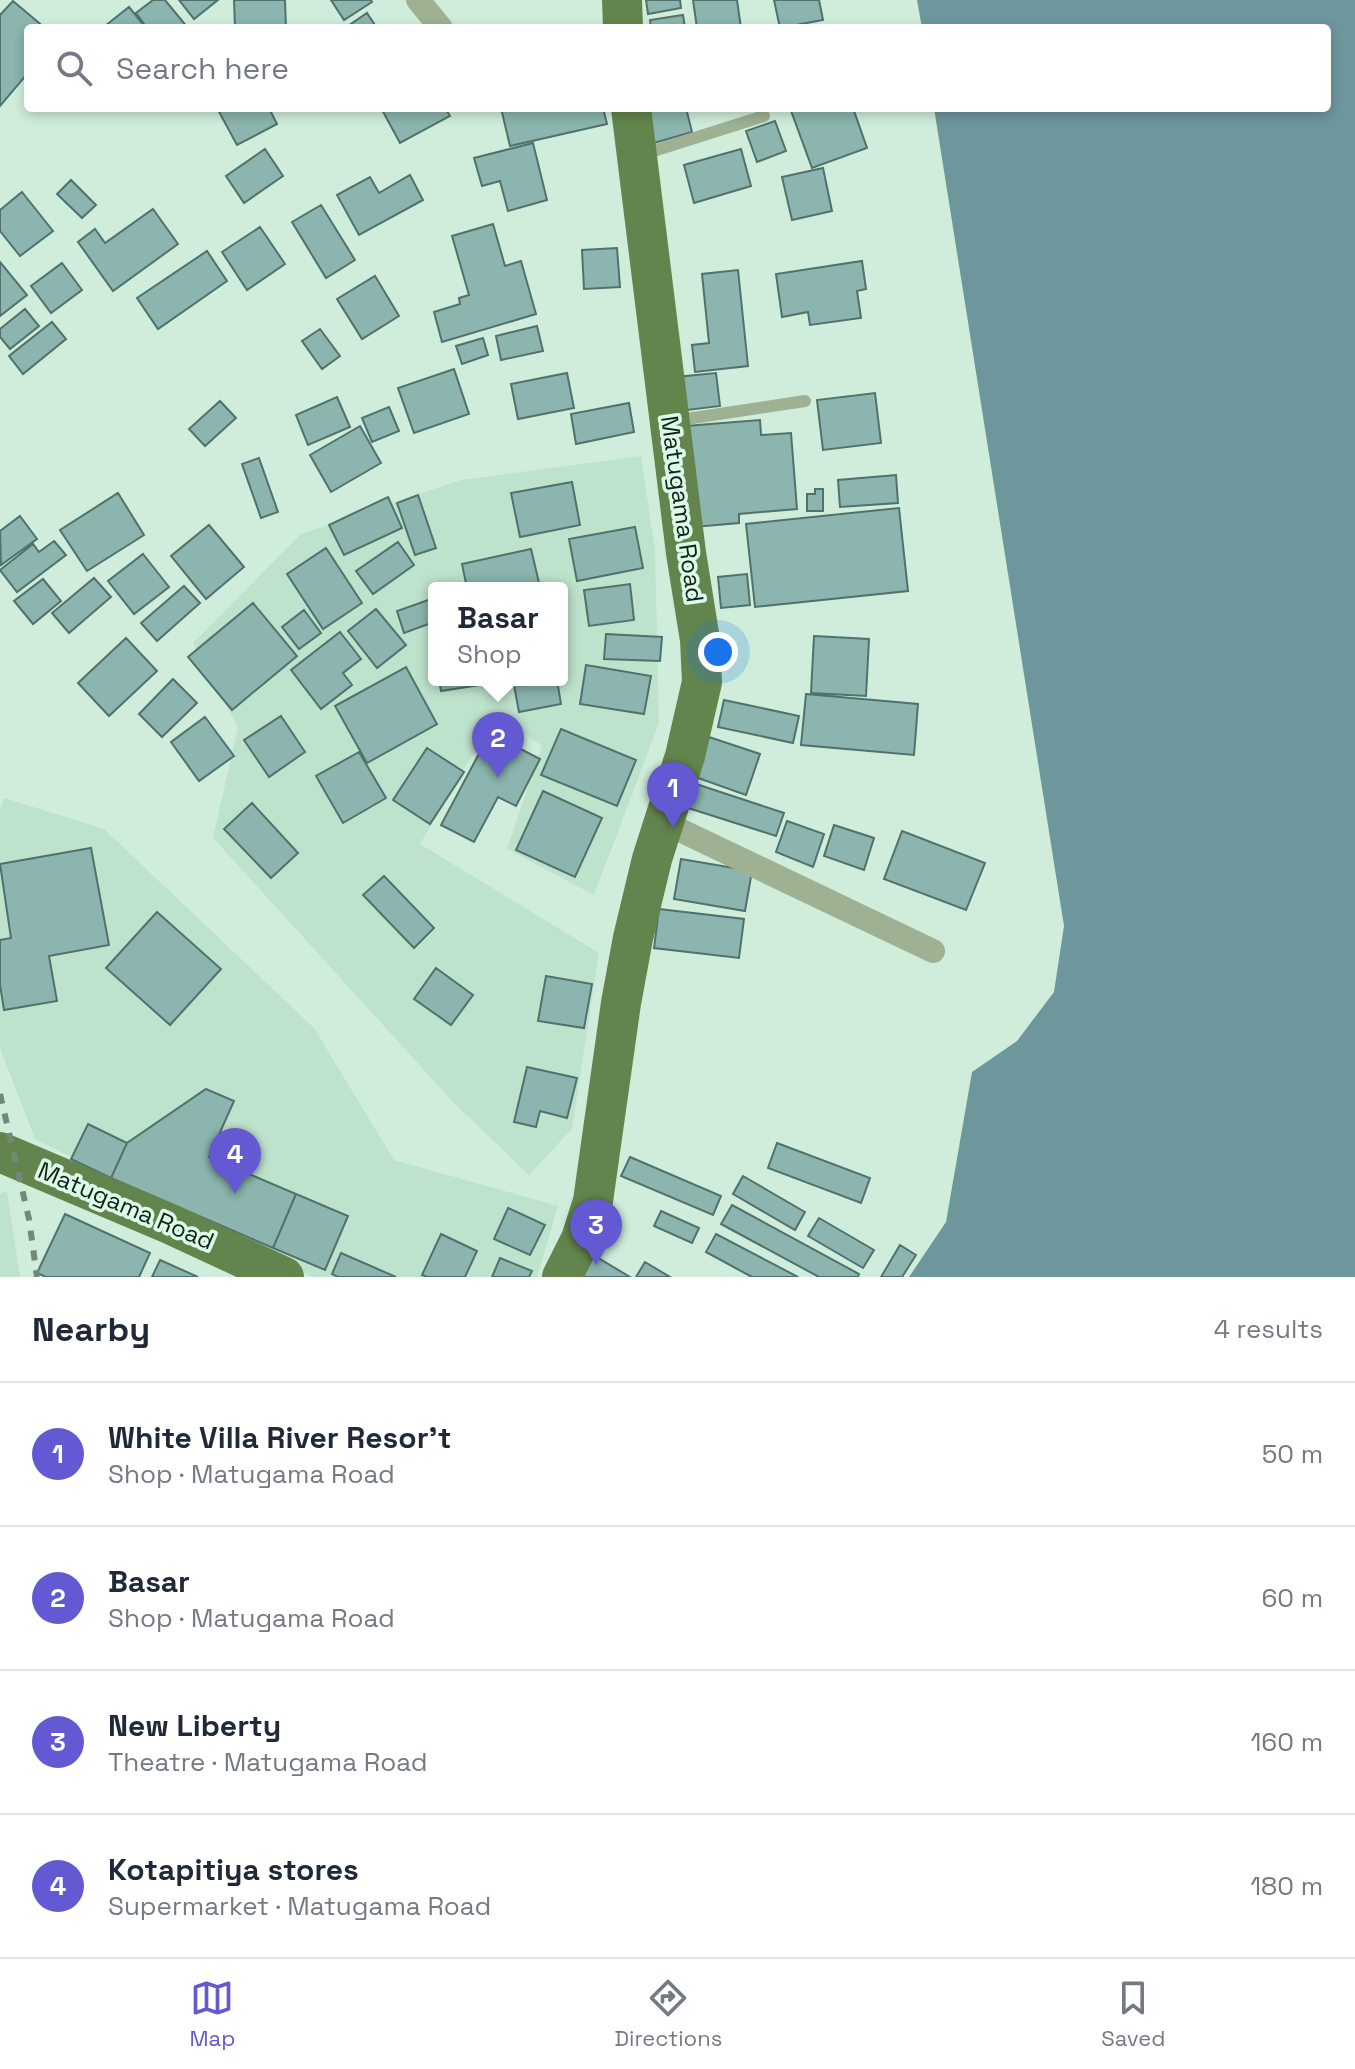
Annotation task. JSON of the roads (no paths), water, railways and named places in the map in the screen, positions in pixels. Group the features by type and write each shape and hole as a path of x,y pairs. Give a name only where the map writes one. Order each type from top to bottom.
{"main road":[{"path":"622,0 623,24"},
{"name":"Matugama Road","path":"562,1277 586,1227 593,1201 633,938 652,859 685,756 702,682 700,640 632,112"},
{"name":"Matugama Road","path":"4,1156 156,1218 284,1277"}],"street":[{"path":"418,0 438,24"},
{"path":"665,823 933,951"}],"lane":[{"path":"637,156 764,116"},
{"path":"670,421 805,401"}],"water":[{"path":"917,0 1355,0 1355,1277 909,1277 946,1222 972,1072 1017,1041 1054,992 1064,926 935,112 1331,112 1331,24 921,24"}],"railway":[{"path":"0,1094 29,1219 37,1277"}],"place":[{"name":"Basar","path":"498,778"},
{"name":"White Villa River Resor't","path":"673,828"},
{"name":"Kotapitiya stores","path":"235,1194"},
{"name":"New Liberty","path":"596,1265"}]}
